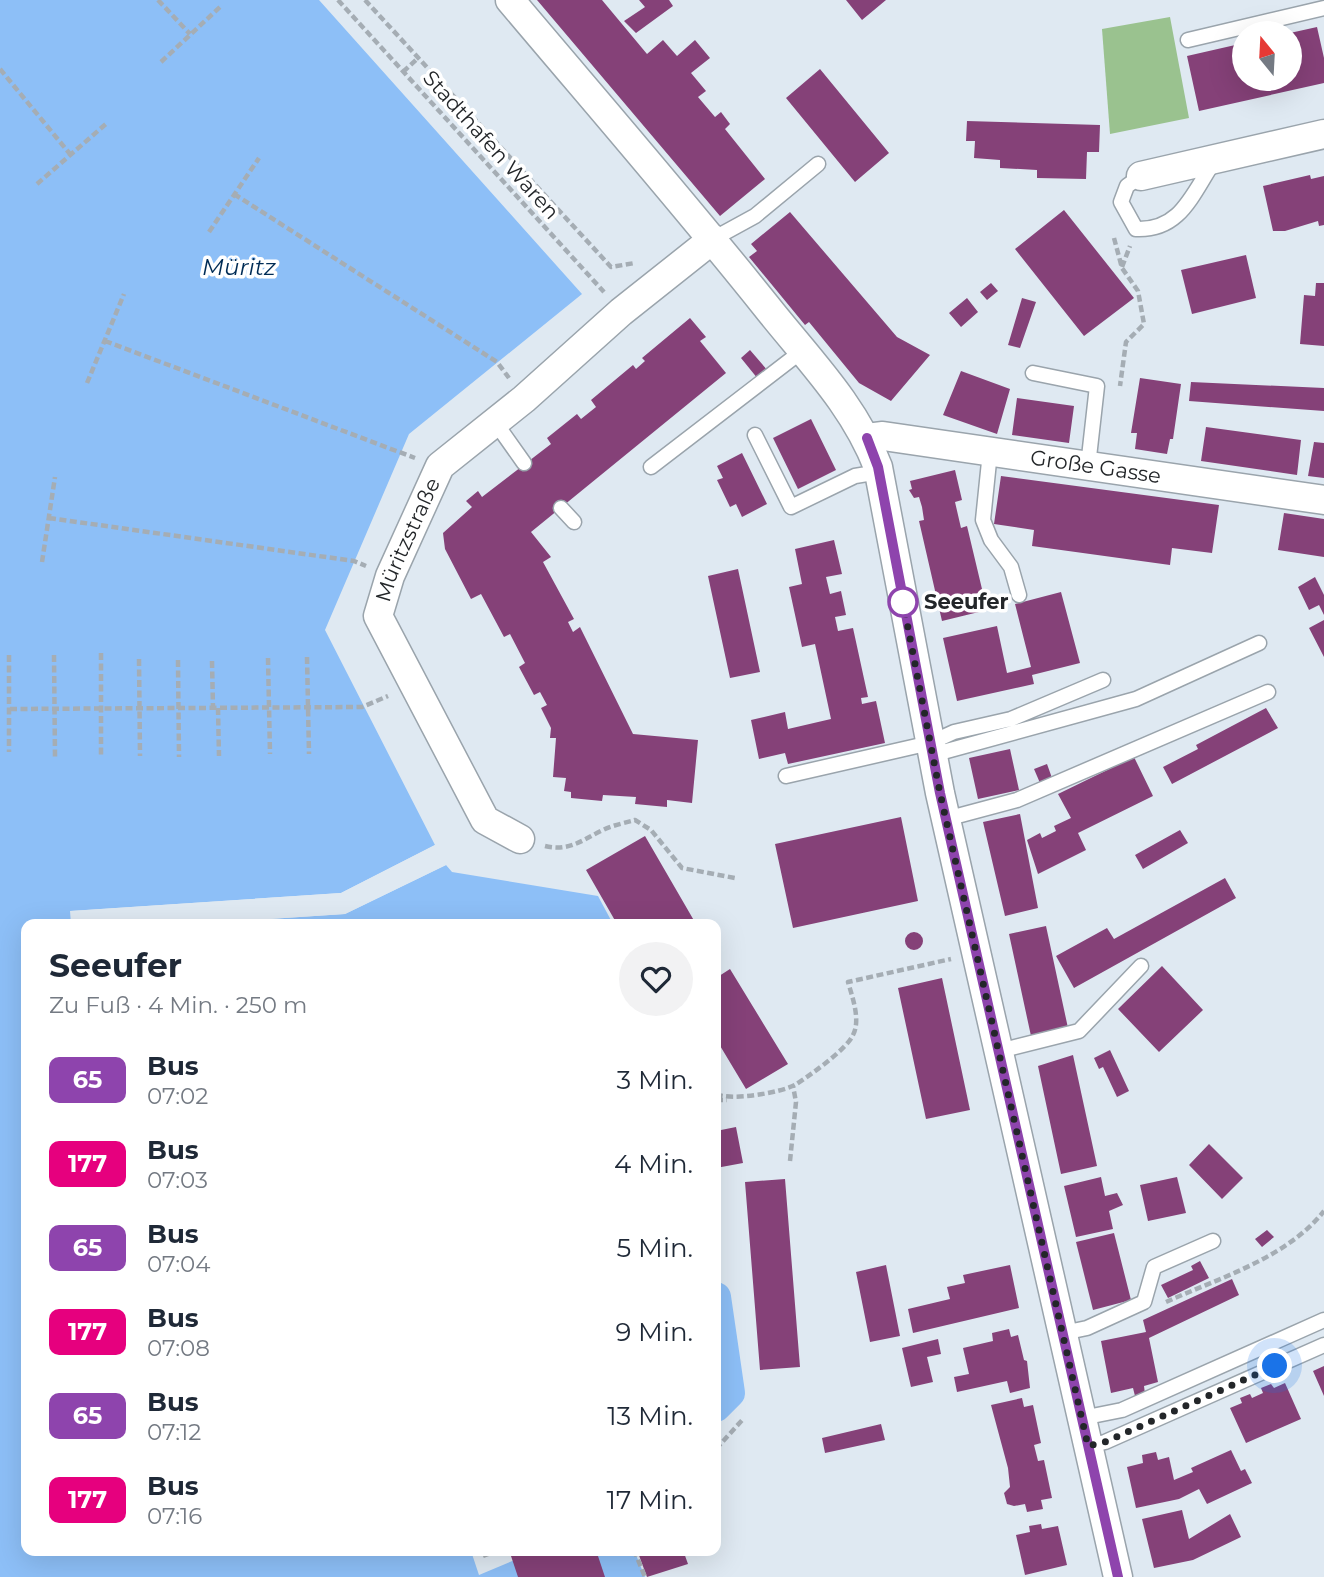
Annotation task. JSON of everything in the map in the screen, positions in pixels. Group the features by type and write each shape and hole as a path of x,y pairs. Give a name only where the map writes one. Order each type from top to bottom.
{"street":[{"path":"510,0 713,239 845,402 867,438 878,472 946,819 1118,1577"},
{"path":"1141,176 1324,134"},
{"name":"Müritzstraße","path":"520,839 485,820 378,616 390,576 440,466 495,422 621,312 713,239"},
{"name":"Große Gasse","path":"867,438 883,436 1324,500"}],"lane":[{"path":"1188,40 1324,8"},
{"path":"1141,176 1128,187 1121,202 1136,229 1156,230 1173,221 1215,159"},
{"path":"713,239 755,216 818,164"},
{"path":"652,467 802,351"},
{"path":"1033,373 1097,386 1088,466"},
{"path":"495,422 524,463"},
{"path":"755,435 791,507 855,476 878,472"},
{"path":"990,452 984,520 991,540 1011,567 1019,595"},
{"path":"561,508 574,522"},
{"path":"786,776 931,749 1136,699 1259,643"},
{"path":"931,749 954,732 1011,719 1103,680"},
{"path":"946,819 1017,800 1268,692"},
{"path":"999,1051 1079,1031 1141,966"},
{"path":"1063,1333 1087,1328 1144,1301 1154,1267 1213,1241"},
{"path":"1082,1418 1122,1410 1324,1320"},
{"path":"1088,1446 1105,1442 1324,1345"}],"path":[{"path":"158,0 190,34"},
{"name":"Stadthafen Waren","path":"338,0 621,312"},
{"path":"365,0 611,267 644,261"},
{"path":"161,62 220,7"},
{"path":"402,72 418,58"},
{"path":"0,69 70,155"},
{"path":"37,184 107,123"},
{"path":"209,232 259,158"},
{"path":"234,194 497,362"},
{"path":"1114,235 1122,268 1138,291 1144,324 1126,342 1119,389"},
{"path":"87,383 124,294"},
{"path":"105,341 400,453"},
{"path":"42,562 55,477"},
{"path":"49,518 354,561"},
{"path":"101,653 101,756"},
{"path":"54,654 55,757"},
{"path":"9,655 9,752"},
{"path":"307,657 309,754"},
{"path":"268,658 270,754"},
{"path":"139,659 141,756"},
{"path":"178,660 179,757"},
{"path":"212,661 219,756"},
{"path":"10,709 362,707"},
{"path":"520,839 554,848 577,846 604,830 635,820 651,830 682,868 735,878"},
{"path":"721,1100 793,1086 829,1059 853,1035 855,1015 848,982 956,958"},
{"path":"790,1161 796,1102 793,1086"},
{"path":"721,1096 728,1100"},
{"path":"1165,1303 1280,1248 1305,1233 1324,1212"},
{"path":"721,1443 744,1418"},
{"path":"636,1556 645,1577"}],"green space":[{"path":"1170,17 1189,118 1110,134 1102,29"}],"water":[{"name":"Müritz","path":"0,0 319,0 582,294 409,434 325,630 435,845 341,893 71,911 71,919 21,919 21,1556 473,1556 479,1575 524,1556 636,1556 645,1577 0,1577"},
{"path":"446,865 452,872 598,896 610,919 270,919 345,914"}],"pier":[{"path":"435,845 437,848 342,897 74,915 74,919 71,919 70,911 341,893"},
{"path":"444,862 446,865 345,914 222,919 344,910"}],"building":[{"path":"537,0 602,0 647,54 663,40 677,56 695,40 710,58 691,73 706,91 698,97 715,117 721,112 730,124 725,129 765,179 720,216"},
{"path":"639,0 669,0 673,6 636,33 624,21 645,7"},
{"path":"846,0 886,0 862,20"},
{"path":"1317,27 1324,58 1324,83 1302,88 1302,30"},
{"path":"1232,46 1232,91 1288,91 1199,111 1187,56"},
{"path":"820,69 889,153 855,182 786,98"},
{"path":"967,121 1100,125 1099,152 1087,152 1086,179 1037,178 1037,170 1000,168 1000,160 974,158 975,141 966,141"},
{"path":"1310,175 1311,179 1324,176 1324,225 1319,226 1318,221 1285,231 1273,231 1263,186"},
{"path":"1064,210 1134,298 1084,336 1015,249"},
{"path":"790,212 897,337 930,355 891,401 859,383 809,322 805,325 749,257 757,251 751,244"},
{"path":"1246,255 1256,298 1192,314 1181,270"},
{"path":"991,283 998,291 987,300 980,292"},
{"path":"1316,283 1324,283 1324,346 1300,344 1304,295 1315,296"},
{"path":"967,298 978,312 961,327 949,313"},
{"path":"1022,298 1036,302 1020,348 1008,345"},
{"path":"690,318 706,337 700,341 726,373 531,532 551,557 543,562 574,619 568,622 573,632 580,627 633,734 698,740 692,803 667,800 667,807 635,804 636,797 603,795 602,801 571,798 571,792 564,791 566,778 553,777 556,738 550,738 551,728 541,708 547,705 540,692 534,695 519,667 525,663 510,634 504,637 481,594 471,599 445,549 443,533 472,507 466,501 478,491 482,497 551,444 547,438 577,414 581,419 596,407 591,400 633,365 636,369 645,361 642,358"},
{"path":"750,350 768,371 758,379 741,358"},
{"path":"961,371 1010,389 997,434 943,415"},
{"path":"1140,378 1181,384 1173,439 1170,439 1167,454 1135,449 1137,433 1131,433"},
{"path":"1191,382 1324,388 1324,411 1189,401"},
{"path":"1017,398 1074,406 1069,443 1012,435"},
{"path":"811,419 836,470 798,489 773,438"},
{"path":"1206,427 1301,440 1297,475 1201,461"},
{"path":"1314,442 1324,443 1324,478 1308,476"},
{"path":"742,453 767,504 742,517 736,504 730,507 717,480 723,478 717,466"},
{"path":"955,470 962,500 955,502 961,528 967,526 987,610 942,621 919,521 924,520 922,507 919,497 914,498 909,490 912,489 910,481"},
{"path":"1001,476 1219,505 1212,553 1172,548 1170,565 1032,546 1034,530 994,524"},
{"path":"1284,513 1324,519 1324,557 1278,550"},
{"path":"834,540 842,574 826,577 830,594 841,591 846,615 835,617 838,631 853,628 868,697 861,698 862,704 876,701 885,743 788,764 785,753 759,759 751,720 785,712 788,729 831,719 815,644 802,647 789,587 802,584 795,549"},
{"path":"738,569 760,672 730,678 708,576"},
{"path":"1315,577 1324,595 1324,615 1319,605 1309,610 1298,587"},
{"path":"1061,592 1080,663 1032,675 1034,684 957,701 943,638 997,626 1007,673 1031,667 1015,604"},
{"path":"1324,620 1324,657 1309,628"},
{"path":"1266,708 1278,728 1172,784 1163,767 1198,749 1196,745"},
{"path":"1010,749 1019,790 978,799 969,758"},
{"path":"1134,757 1153,796 1078,833 1086,850 1038,874 1027,840 1040,833 1042,838 1056,831 1054,826 1071,818 1058,794"},
{"path":"1047,764 1052,778 1040,783 1034,769"},
{"path":"1020,814 1038,908 1005,916 983,822"},
{"path":"901,817 918,901 793,928 775,844"},
{"path":"1180,830 1188,843 1143,869 1135,855"},
{"path":"645,836 693,919 614,919 586,870"},
{"path":"1225,878 1236,898 1074,988 1056,956 1107,928 1114,939"},
{"path":"1046,926 1068,1028 1031,1036 1009,934"},
{"path":"914,932 920,935 923,941 920,947 914,950 908,947 905,941 908,935"},
{"path":"1162,966 1203,1010 1159,1052 1118,1009"},
{"path":"730,969 788,1064 746,1089 721,1047 721,975"},
{"path":"942,978 970,1110 926,1119 898,988"},
{"path":"1110,1050 1129,1091 1117,1097 1103,1067 1099,1069 1094,1058"},
{"path":"1073,1055 1097,1166 1061,1174 1038,1066"},
{"path":"736,1127 743,1163 721,1167 721,1130"},
{"path":"1209,1144 1243,1178 1222,1199 1189,1165"},
{"path":"1101,1177 1105,1196 1117,1193 1123,1205 1109,1211 1113,1229 1076,1237 1064,1186"},
{"path":"1177,1177 1186,1213 1148,1221 1140,1185"},
{"path":"785,1179 800,1367 760,1370 745,1182"},
{"path":"1267,1230 1274,1237 1262,1247 1255,1239"},
{"path":"1114,1233 1131,1300 1093,1310 1076,1242"},
{"path":"1200,1261 1209,1278 1168,1298 1161,1285 1193,1270 1191,1266"},
{"path":"886,1265 900,1336 870,1342 856,1272"},
{"path":"1010,1265 1019,1308 913,1333 908,1309 950,1299 947,1287 965,1283 963,1275"},
{"path":"1232,1279 1239,1295 1149,1338 1158,1382 1144,1386 1145,1394 1135,1396 1133,1388 1111,1393 1101,1341 1146,1332 1143,1320"},
{"path":"1009,1329 1011,1337 1018,1335 1024,1360 1027,1361 1030,1388 1010,1393 1007,1381 957,1392 954,1377 969,1374 963,1348 993,1341 992,1333"},
{"path":"938,1339 941,1354 927,1357 933,1382 911,1387 902,1348"},
{"path":"1324,1366 1324,1396 1313,1371"},
{"path":"1285,1383 1301,1419 1246,1443 1230,1408 1242,1403 1240,1398 1250,1394 1252,1398 1263,1393 1261,1388 1271,1384 1274,1388"},
{"path":"1022,1398 1024,1407 1033,1405 1041,1443 1034,1445 1038,1461 1044,1460 1052,1498 1041,1500 1043,1509 1027,1512 1025,1504 1007,1504 1004,1493 1010,1487 1008,1468 991,1405"},
{"path":"881,1424 885,1440 825,1453 822,1438"},
{"path":"1231,1450 1241,1471 1245,1469 1252,1483 1207,1504 1199,1489 1179,1499 1136,1508 1127,1467 1143,1463 1142,1455 1156,1452 1158,1460 1169,1457 1174,1480 1193,1472 1191,1468"},
{"path":"1182,1510 1189,1539 1230,1514 1241,1537 1193,1560 1154,1568 1142,1519"},
{"path":"1041,1524 1042,1529 1058,1526 1067,1565 1025,1575 1016,1535 1030,1532 1029,1526"},
{"path":"511,1556 598,1556 605,1577 518,1577"},
{"path":"639,1556 685,1556 688,1564 647,1577"}],"waterway":[{"path":"721,1331 730,1393 721,1402"}],"bus line":[{"name":"65","path":"867,438 878,467 940,793 1118,1577"}],"place":[{"name":"Seeufer","path":"903,602"}],"route":[{"path":"903,602 940,793 1088,1446 1105,1442 1275,1366"}]}
